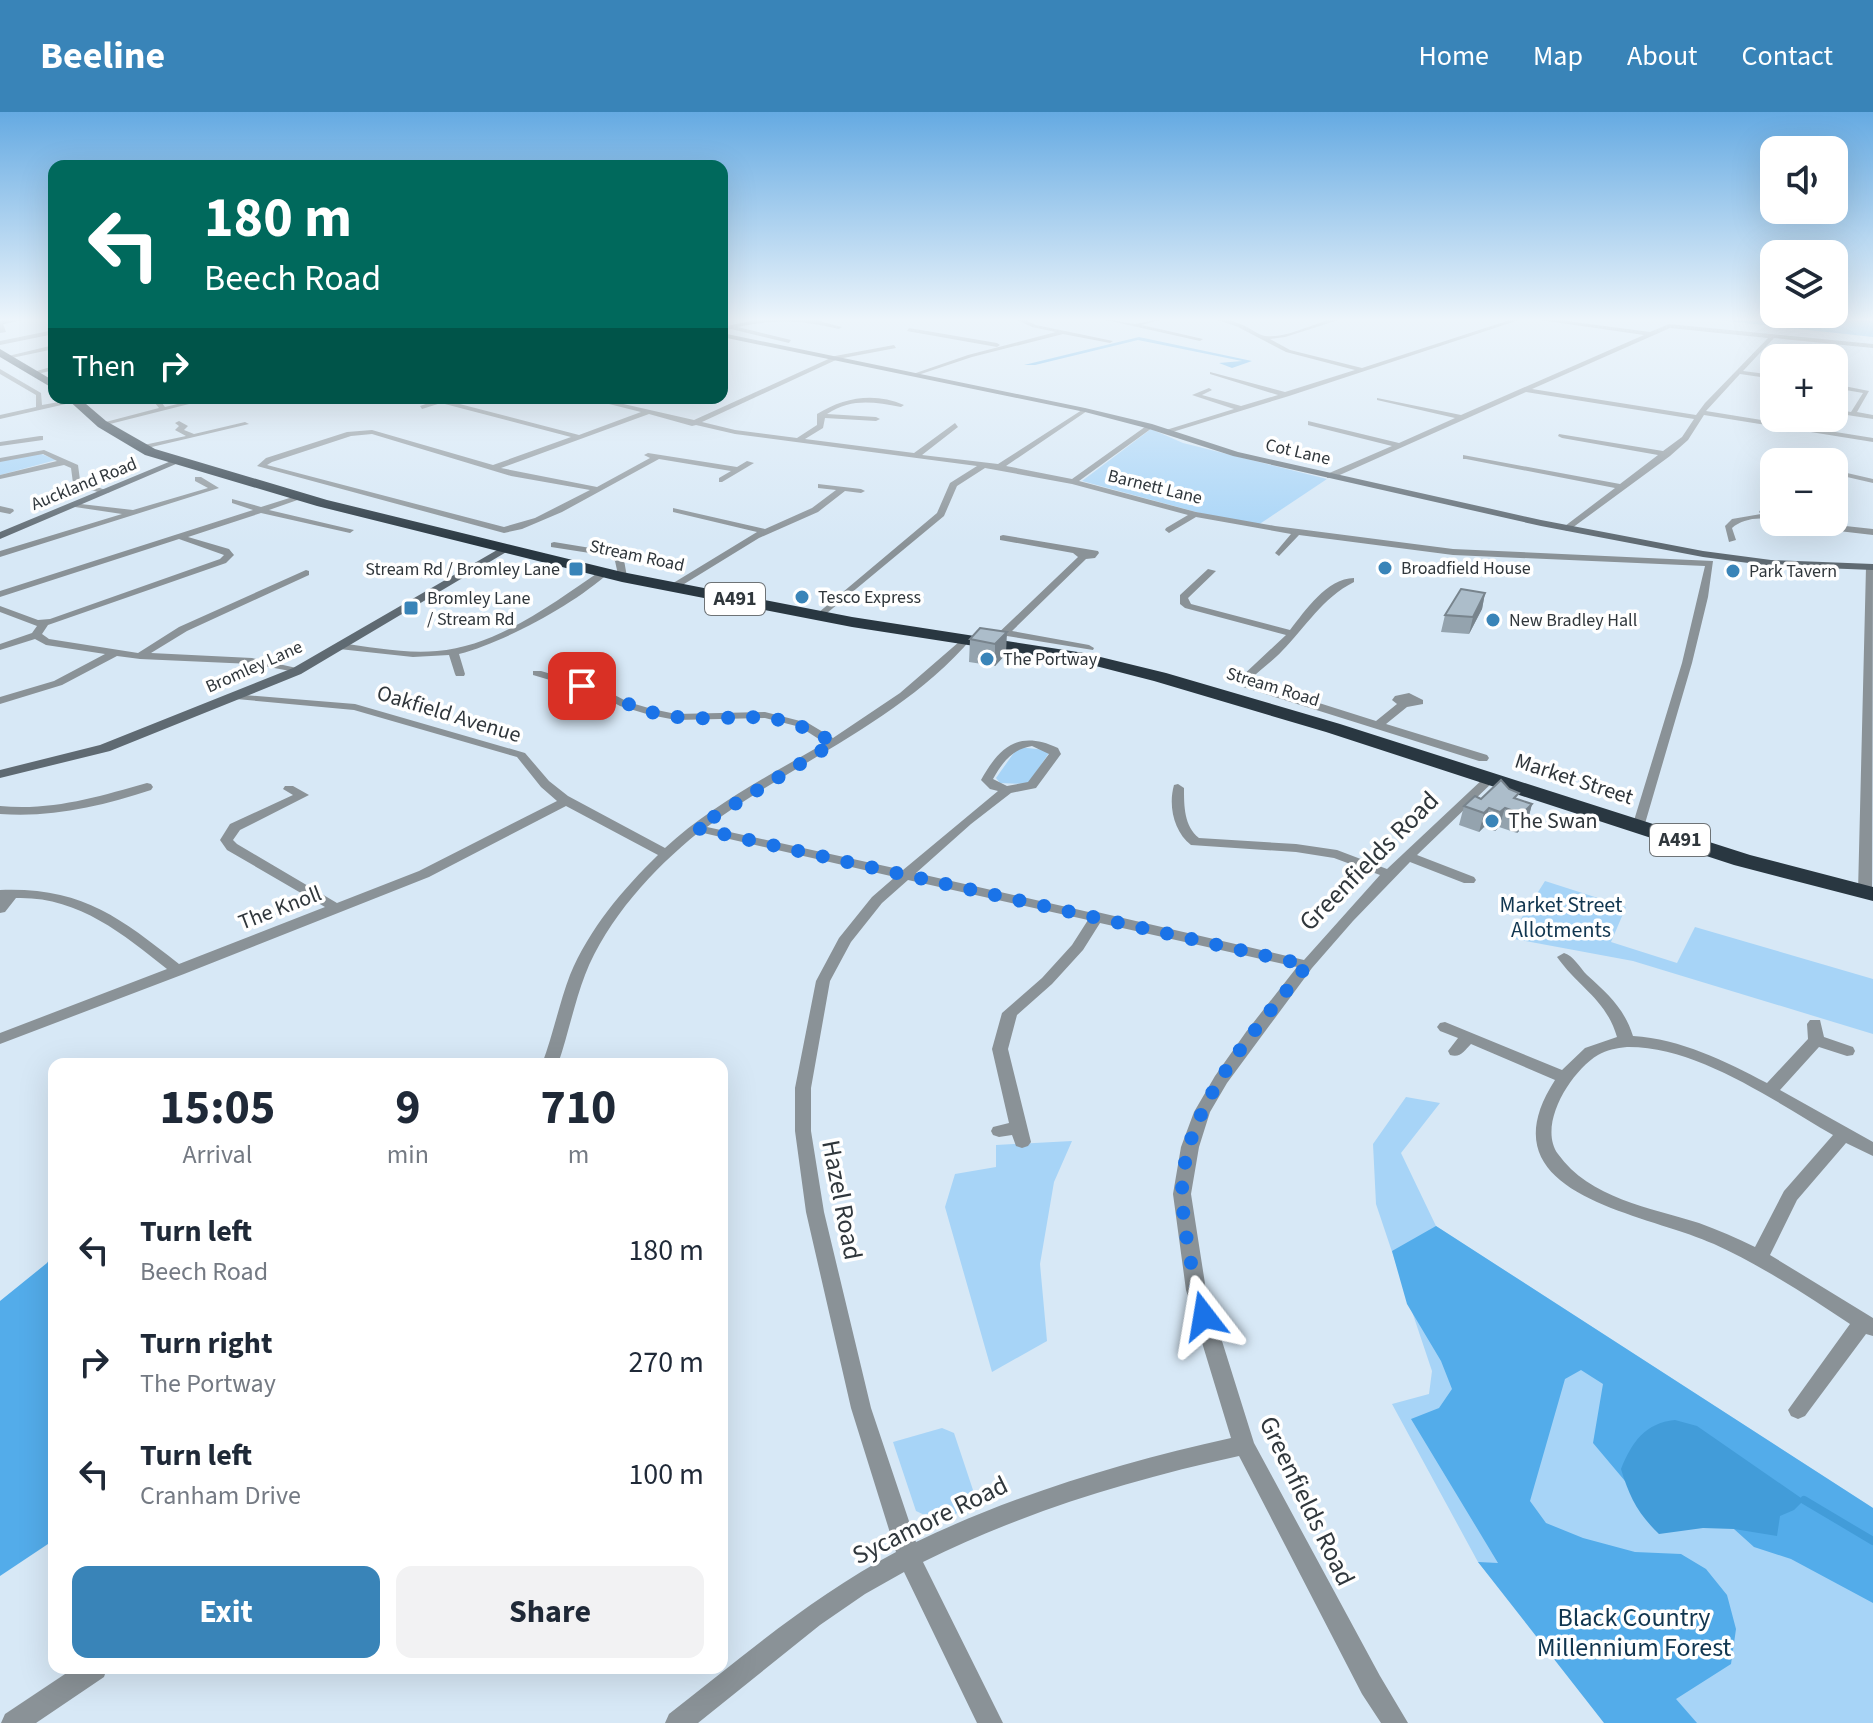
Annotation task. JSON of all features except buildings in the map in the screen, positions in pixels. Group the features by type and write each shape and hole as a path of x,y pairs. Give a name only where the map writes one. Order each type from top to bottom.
{"highway":[{"name":"Stream Road","path":"80,404 102,424 142,448 344,509 622,577 821,615 967,638 1000,638 1241,692 1486,769"},
{"name":"Market Street","path":"1486,769 1638,827 1742,860 1869,893"}],"street":[{"path":"38,393 38,406 42,407"},
{"path":"692,424 761,393"},
{"path":"820,416 857,393"},
{"name":"Cot Lane","path":"1006,393 1149,426 1236,454 1706,559 1872,567"},
{"path":"1200,393 1195,395 1243,409"},
{"path":"1281,393 1287,395"},
{"path":"1169,432 1293,393"},
{"path":"1330,476 1515,393"},
{"path":"1553,393 1873,440"},
{"path":"1568,528 1667,454 1685,438 1720,393"},
{"path":"1853,414 1866,393"},
{"path":"847,399 901,405"},
{"path":"1379,399 1461,417"},
{"path":"0,417 54,404"},
{"path":"159,404 163,409"},
{"path":"102,424 189,404"},
{"path":"422,407 432,404"},
{"path":"452,404 579,437"},
{"name":"Barnett Lane","path":"611,404 692,424 999,467 1073,482 1195,514 1297,532 1453,552 1706,559"},
{"path":"999,467 1085,410"},
{"path":"493,468 646,413"},
{"path":"1848,413 1873,417"},
{"path":"820,416 876,419"},
{"path":"797,441 820,426 820,416"},
{"path":"193,436 179,430 181,424 197,422"},
{"path":"361,433 366,425 378,422"},
{"path":"1311,423 1398,445"},
{"path":"917,455 951,424 966,426"},
{"path":"1073,482 1149,426"},
{"path":"142,448 238,427"},
{"path":"596,489 493,468 372,432 269,460 261,466 497,530 513,529 596,489 657,457"},
{"path":"1562,436 1576,435 1667,454"},
{"path":"0,444 40,438"},
{"path":"0,460 44,452 75,467 76,481 106,492"},
{"path":"643,455 739,470"},
{"path":"1466,457 1621,487"},
{"name":"Auckland Road","path":"0,536 179,461"},
{"path":"0,477 65,462"},
{"path":"722,480 750,463"},
{"path":"821,615 941,514 947,492 953,485 984,465"},
{"path":"1848,475 1873,481"},
{"path":"198,479 215,488"},
{"path":"821,486 861,491"},
{"path":"0,559 215,488 229,487"},
{"path":"673,587 766,532 815,510 843,489"},
{"path":"0,594 302,497"},
{"path":"344,509 374,498"},
{"path":"235,501 260,511 350,530"},
{"path":"75,505 137,514"},
{"path":"676,510 766,532"},
{"path":"1169,530 1195,514"},
{"path":"1732,540 1728,528 1735,521 1760,518"},
{"path":"1848,529 1873,532"},
{"path":"1279,553 1297,532"},
{"path":"0,609 44,623 69,617 223,561 229,555 226,551 179,537"},
{"path":"1000,638 1081,554 1003,538"},
{"path":"554,545 612,554 619,560 622,577"},
{"name":"Bromley Lane","path":"0,774 105,748 297,671 504,549"},
{"path":"1638,827 1668,736 1702,608 1706,559"},
{"path":"1869,893 1872,567"},
{"path":"339,646 436,655 474,648 532,619 605,572"},
{"path":"140,656 183,629 306,573"},
{"path":"1211,576 1183,597 1183,602 1188,606 1293,634"},
{"path":"1241,692 1267,669 1269,660 1324,594 1351,580"},
{"path":"0,647 36,635 44,623"},
{"path":"36,635 46,642 114,653 243,660 297,671"},
{"path":"552,1058 574,984 590,949 619,908 668,854 696,828 834,743 922,682 967,638"},
{"path":"1000,638 1089,648"},
{"path":"0,701 58,683 114,653"},
{"path":"454,653 460,674"},
{"path":"537,673 601,692 624,704 676,717 765,715 784,719 804,725 834,743"},
{"path":"549,689 562,680"},
{"name":"Stream Road","path":"1241,692 1378,725 1486,769"},
{"name":"Oakfield Avenue","path":"236,696 355,707 521,755 545,784 568,800 668,854"},
{"path":"1378,725 1404,704"},
{"name":"Hazel Road","path":"990,1723 909,1557 861,1408 815,1212 803,1131 803,1088 823,981 844,941 877,900 967,821 1007,790 1032,785 1055,754 1054,750 1021,742 1012,745 987,780 1007,790"},
{"name":"Greenfields Road","path":"1395,1723 1371,1685 1244,1445 1196,1290 1182,1194 1190,1147 1202,1112 1221,1080 1307,965 1389,874 1410,857 1486,769"},
{"path":"0,810 40,810 124,800 147,787"},
{"path":"1178,788 1178,807 1184,831 1196,842 1296,848 1337,854 1389,874"},
{"path":"289,789 303,795 235,827 226,840 232,847 338,909"},
{"name":"The Knoll","path":"0,1039 424,874 568,800"},
{"path":"696,828 1307,965"},
{"path":"1410,857 1469,880"},
{"path":"0,909 7,893 46,893 96,910 179,971"},
{"path":"999,1131 1020,1135 1000,1049 1010,1013 1047,981 1078,947 1097,916"},
{"path":"1564,957 1575,973 1613,1004 1621,1018 1626,1040"},
{"path":"1445,1027 1461,1044 1564,1077"},
{"path":"1769,1091 1815,1032 1847,1051"},
{"path":"1798,1410 1868,1325 1759,1258 1716,1237 1610,1200 1558,1166 1542,1137 1547,1112 1564,1077 1588,1053 1626,1040 1670,1047 1769,1091 1873,1150"},
{"path":"1759,1258 1790,1196 1844,1134"},
{"name":"Sycamore Road","path":"678,1723 854,1588 909,1557 1052,1494 1244,1445"},
{"path":"14,1723 86,1674"}],"green space":[{"path":"1151,429 1183,443 1327,479 1258,525 1211,516 1082,481"},
{"path":"39,453 56,460 0,475 0,461"},
{"path":"1018,747 1049,753 1028,784 1000,783 996,778"},
{"name":"Market Street Allotments","path":"1545,881 1626,907 1611,942 1677,963 1695,927 1873,979 1873,1034 1633,961 1509,938"},
{"name":"Black Country Millennium Forest","path":"1406,1097 1440,1103 1401,1153 1436,1226 1873,1508 1873,1723 1613,1723 1478,1562 1392,1404 1429,1394 1432,1371 1376,1204 1373,1144"},
{"path":"1072,1141 1054,1182 1040,1264 1047,1341 992,1372 945,1207 955,1174 996,1167 996,1145"},
{"name":"Black Country Millennium Forest","path":"1436,1226 1873,1508 1873,1603 1791,1559 1754,1547 1734,1529 1743,1510 1625,1481 1593,1443 1603,1384 1581,1370 1565,1379 1530,1501 1546,1523 1583,1538 1635,1552 1681,1554 1706,1569 1727,1595 1736,1629 1731,1664 1676,1699 1697,1723 1604,1723 1478,1562 1498,1563 1411,1419 1439,1408 1452,1389 1441,1361 1407,1304 1392,1251"},
{"path":"47,1263 48,1544 0,1576 0,1301"},
{"path":"942,1428 954,1433 979,1508 933,1519 916,1511 893,1442"}],"shaded area":[{"path":"1675,1420 1697,1426 1804,1500 1794,1510 1780,1516 1777,1536 1703,1528 1659,1534 1652,1527 1635,1504 1621,1469 1641,1436 1655,1425"}],"waterway":[{"path":"1804,1500 1873,1541"}],"place":[{"name":"Broadfield House","path":"1385,568"},
{"name":"Stream Rd / Bromley Lane","path":"576,569"},
{"name":"Park Tavern","path":"1733,571"},
{"name":"Tesco Express","path":"802,597"},
{"name":"Bromley Lane / Stream Rd","path":"411,608"},
{"name":"New Bradley Hall","path":"1493,620"},
{"name":"The Portway","path":"987,659"},
{"name":"The Swan","path":"1492,821"}],"route":[{"path":"582,686 624,704 676,717 765,715 784,719 804,725 834,743 696,828 1307,965 1221,1080 1202,1112 1190,1147 1182,1194 1196,1290 1204,1316"}]}
